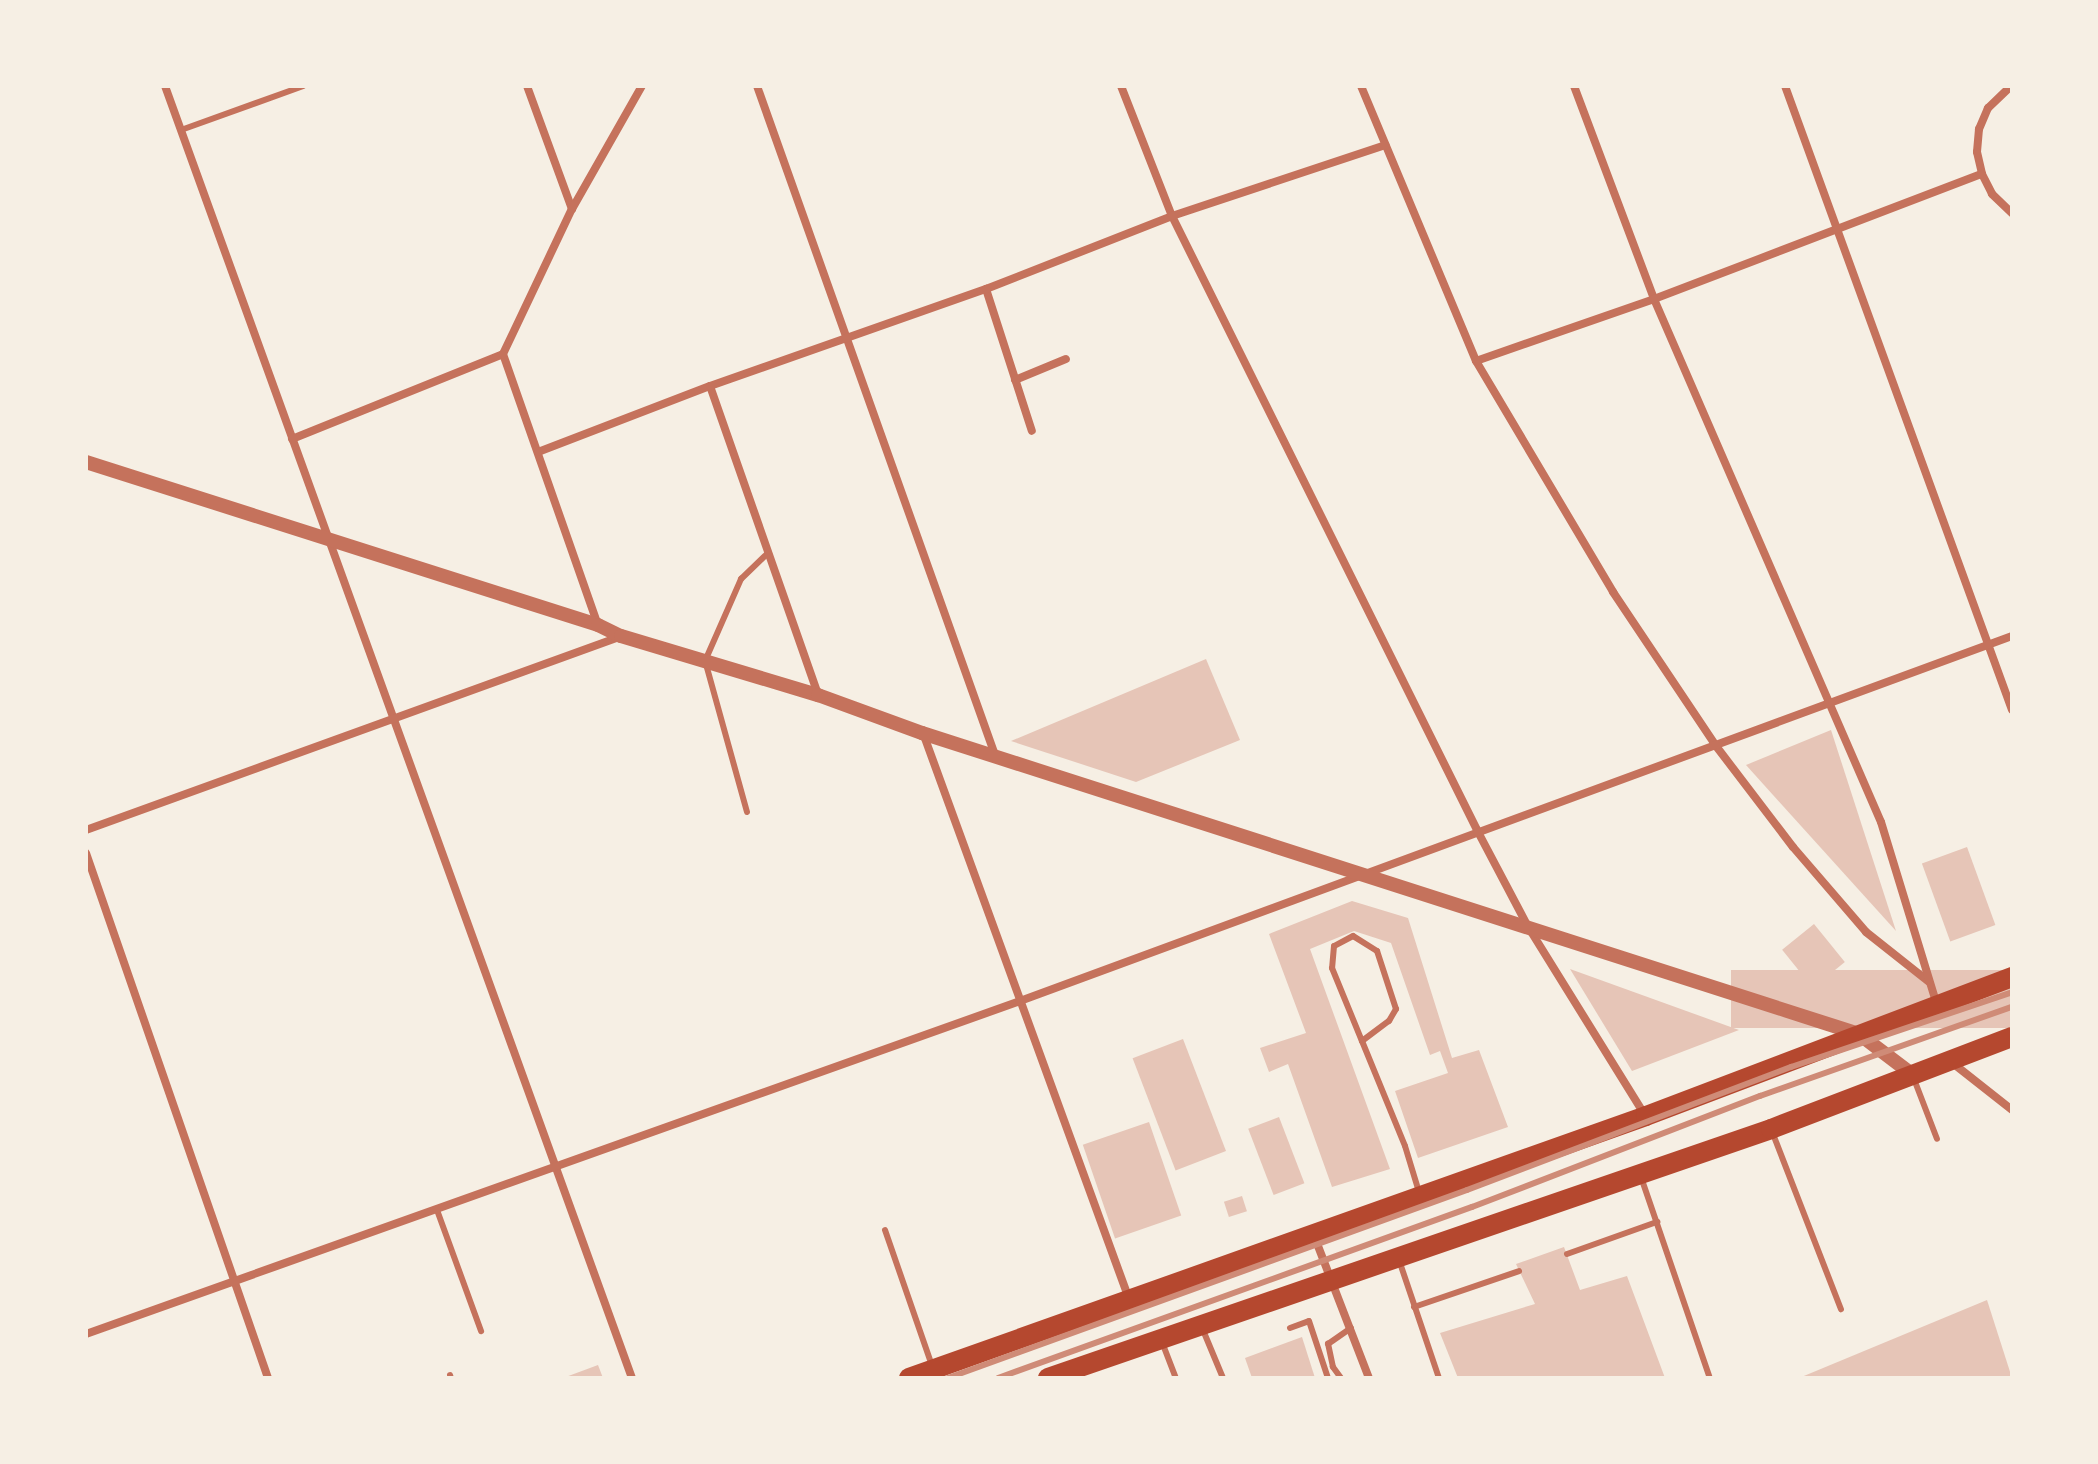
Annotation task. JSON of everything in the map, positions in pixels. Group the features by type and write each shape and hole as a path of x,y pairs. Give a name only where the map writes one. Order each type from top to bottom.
{"highway":[{"path":"909,1378 1646,1116 2012,977"},
{"path":"1048,1378 1771,1129 2012,1037"}],"street":[{"path":"165,86 329,541 396,717 632,1378"},
{"path":"527,86 572,209"},
{"path":"292,439 503,354 572,209 642,86"},
{"path":"757,86 995,756"},
{"path":"1121,86 1172,216 1477,830 1527,925 1646,1116"},
{"path":"1361,86 1476,361 1613,592 1716,746 1793,847 1866,932 1929,982"},
{"path":"1574,86 1654,299 1832,703 1881,822 1937,1005"},
{"path":"1785,86 2012,710"},
{"path":"2011,86 2001,89 1988,108 1979,129 1977,152 1982,174 1992,194 2012,213"},
{"path":"538,452 710,386 986,289 1172,216 1385,145"},
{"path":"1476,361 1654,299 1982,174"},
{"path":"986,289 1032,431"},
{"path":"503,354 598,625"},
{"path":"1015,380 1066,359"},
{"path":"710,386 818,695"},
{"path":"86,462 598,625 621,636 818,695 922,733 1859,1034 1913,1075"},
{"path":"86,830 621,636"},
{"path":"86,1334 1020,1001 1366,875 1477,830 1716,746 2012,636"},
{"path":"922,733 1129,1300"},
{"path":"86,853 268,1378"},
{"path":"1950,1061 2012,1110"},
{"path":"1313,1233 1368,1378"}],"lane":[{"path":"181,130 303,86"},
{"path":"747,812 705,661 741,579 768,553"},
{"path":"1362,1041 1389,1021 1396,1009 1377,951 1353,936 1334,946 1332,968 1405,1146 1420,1195"},
{"path":"1913,1075 1937,1139"},
{"path":"1771,1129 1841,1309"},
{"path":"1639,1173 1710,1378"},
{"path":"437,1210 481,1331"},
{"path":"1567,1254 1657,1222"},
{"path":"885,1230 933,1369"},
{"path":"1398,1256 1439,1378"},
{"path":"1414,1307 1519,1271"},
{"path":"1290,1328 1309,1321 1328,1378"},
{"path":"1201,1324 1222,1377 1212,1378"},
{"path":"1341,1378 1333,1367 1328,1344 1351,1328"},
{"path":"1161,1339 1176,1378"}],"building":[{"path":"1206,659 1240,740 1136,782 1011,741"},
{"path":"1831,730 1896,931 1746,765"},
{"path":"1967,847 1995,925 1950,941 1922,863"},
{"path":"1352,901 1408,918 1452,1058 1479,1050 1508,1127 1418,1158 1395,1091 1448,1073 1440,1051 1430,1055 1391,943 1354,931 1310,949 1390,1169 1332,1187 1288,1064 1269,1072 1260,1048 1306,1033 1269,934"},
{"path":"1814,924 1845,962 1813,988 1782,950"},
{"path":"1570,969 1739,1030 1632,1071"},
{"path":"1731,970 2012,970 2012,1028 1731,1028"},
{"path":"1183,1039 1226,1151 1176,1170 1133,1058"},
{"path":"1279,1117 1304,1183 1274,1195 1248,1129"},
{"path":"1149,1122 1181,1216 1115,1238 1083,1145"},
{"path":"1242,1196 1247,1211 1229,1217 1224,1202"},
{"path":"1564,1247 1580,1290 1627,1276 1665,1378 1458,1378 1440,1333 1535,1304 1516,1264"},
{"path":"1987,1300 2012,1378 1799,1378"},
{"path":"1302,1337 1315,1378 1252,1378 1245,1358"},
{"path":"598,1365 603,1378 563,1378"}],"railway":[{"path":"948,1378 1467,1190 1791,1067 2012,992"},
{"path":"998,1378 1472,1207 1760,1096 2012,1007"}]}
